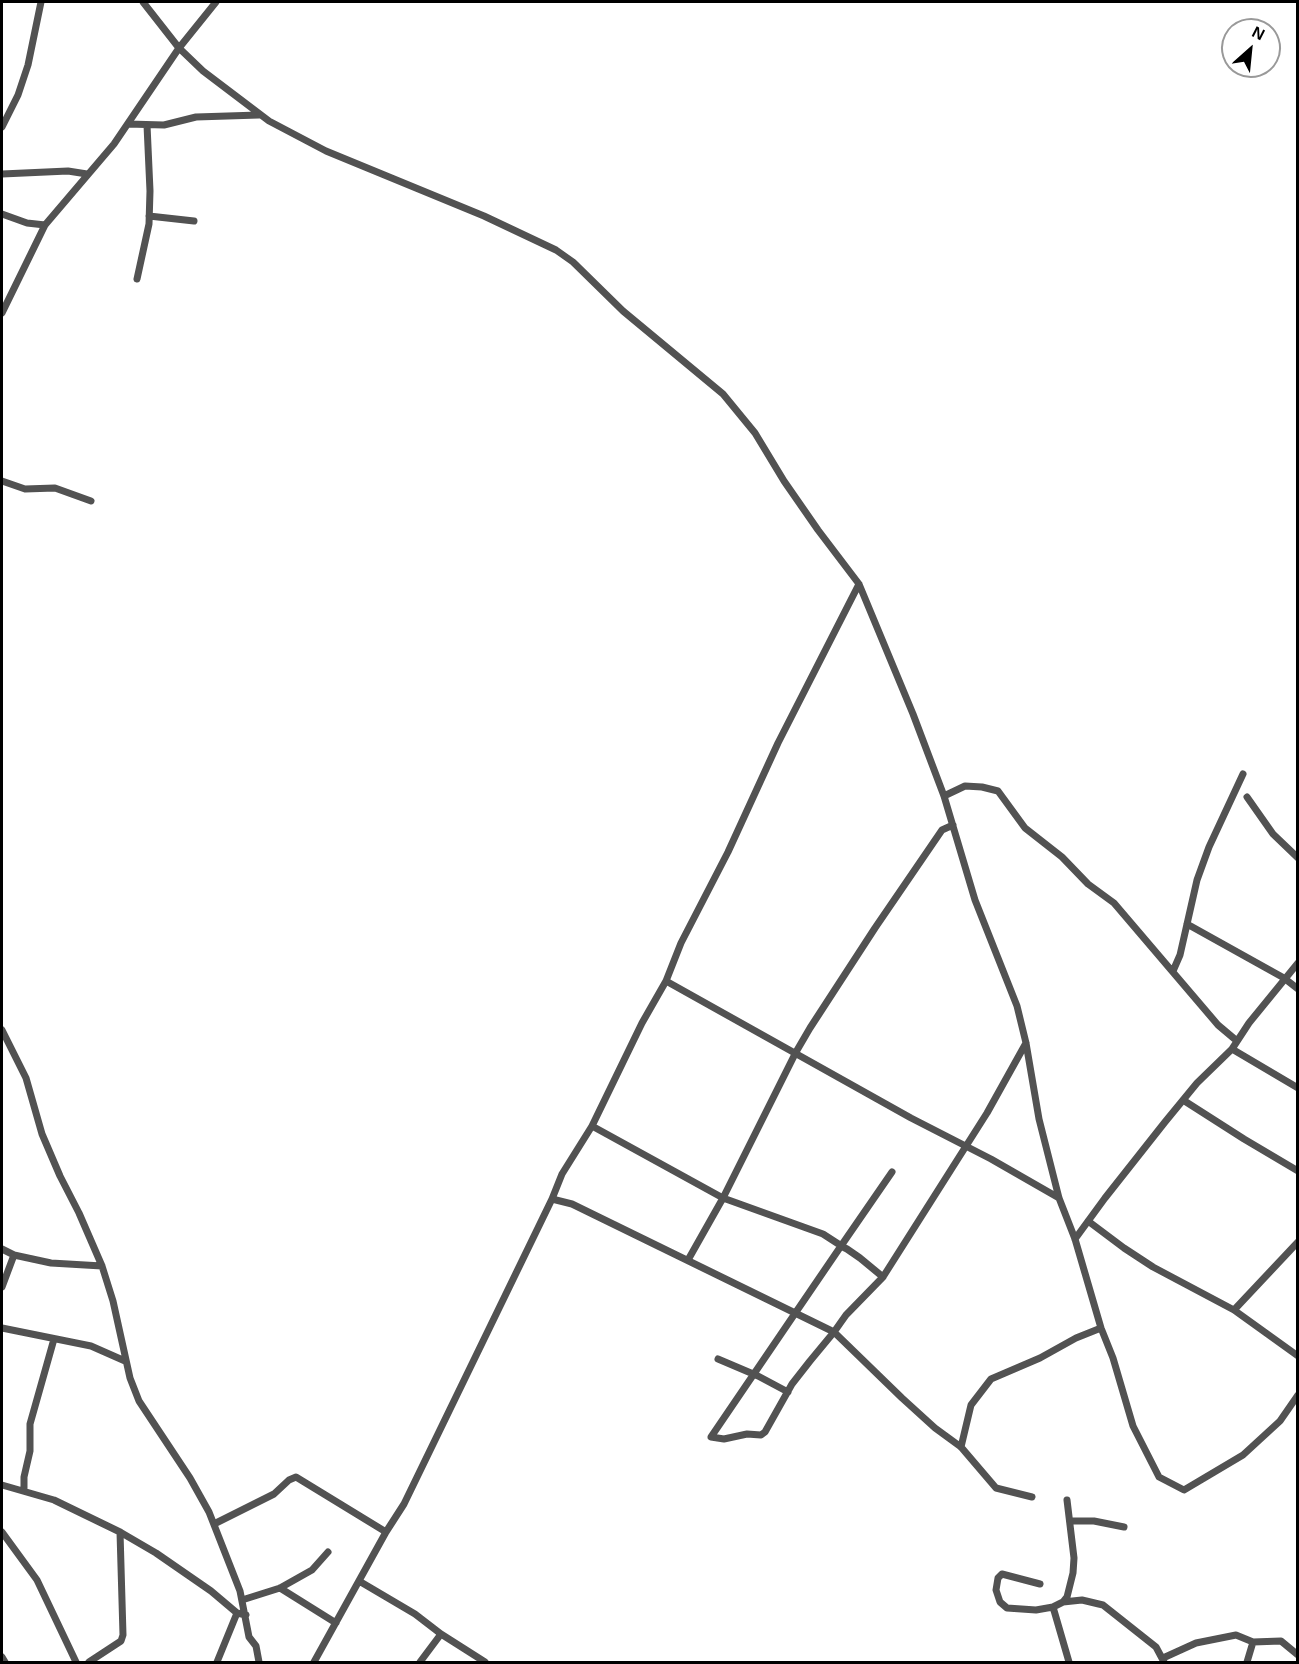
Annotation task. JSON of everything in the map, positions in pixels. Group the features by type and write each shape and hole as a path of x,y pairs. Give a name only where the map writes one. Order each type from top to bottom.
{"street":[{"path":"2,127 18,95 28,65 41,2"},
{"path":"143,2 179,48 203,71 260,115 326,151 484,216 556,250 573,262 623,311 723,394 755,433 784,481 859,584 944,796 975,900 1017,1006 1039,1119 1059,1198 1075,1239 1133,1426 1159,1477 1184,1490 1243,1455 1280,1421 1298,1395"},
{"path":"2,313 45,225 87,174 103,159 179,48 216,2"},
{"path":"128,124 164,124 196,117 260,115"},
{"path":"137,279 149,216 147,125"},
{"path":"2,174 68,171 87,174"},
{"path":"2,214 27,223 45,225"},
{"path":"149,216 194,221"},
{"path":"2,481 25,489 55,488 91,501"},
{"path":"314,1662 409,1494 562,1174 592,1126 642,1023 666,981 681,943 728,852 762,774 859,584"},
{"path":"1173,971 1180,955 1197,880 1209,847 1243,774"},
{"path":"944,796 965,786 998,791 1025,828 1062,858 1088,884 1114,903 1218,1025 1237,1041"},
{"path":"1247,797 1273,834 1298,858"},
{"path":"688,1260 723,1198 796,1052 874,928 942,830 953,825"},
{"path":"1187,924 1284,978 1298,989"},
{"path":"1075,1239 1183,1100 1232,1048 1284,978 1298,963"},
{"path":"666,981 1059,1198"},
{"path":"2,1030 26,1078 42,1134 102,1266 113,1301 125,1361 139,1401 190,1478 214,1524 242,1600 249,1637 256,1646 259,1662"},
{"path":"892,1172 711,1437 724,1439 747,1434 761,1435 765,1432 810,1360 846,1315 883,1276 987,1113 1026,1043"},
{"path":"1232,1048 1298,1088"},
{"path":"1183,1100 1298,1171"},
{"path":"592,1126 723,1198 823,1234 883,1276"},
{"path":"552,1199 572,1204 834,1332 935,1428 961,1447 996,1488 1032,1497"},
{"path":"1088,1221 1154,1267 1234,1310 1298,1356"},
{"path":"1234,1310 1298,1242"},
{"path":"2,1250 14,1255 73,1266 102,1266"},
{"path":"2,1287 14,1255"},
{"path":"2,1328 91,1346 125,1361"},
{"path":"961,1447 971,1405 991,1378 1040,1358 1076,1338 1101,1328"},
{"path":"24,1491 24,1477 30,1451 30,1424 54,1340"},
{"path":"718,1359 788,1392"},
{"path":"214,1524 274,1494 289,1480 296,1477 386,1532"},
{"path":"2,1485 54,1500 120,1532 156,1553 237,1613 246,1615"},
{"path":"1064,1602 1073,1573 1074,1558 1067,1500"},
{"path":"1070,1521 1094,1521 1124,1527"},
{"path":"2,1532 37,1580 75,1662"},
{"path":"89,1662 121,1641 123,1635 120,1532"},
{"path":"242,1600 280,1588 312,1570 328,1551"},
{"path":"1040,1584 1002,1574 998,1578 996,1590 1000,1602 1007,1608 1036,1610 1082,1599 1103,1605 1156,1647 1163,1660 1196,1643 1236,1635 1252,1642 1281,1641 1298,1655"},
{"path":"359,1581 416,1614 441,1634 485,1662"},
{"path":"280,1588 336,1623"},
{"path":"1053,1607 1069,1662"},
{"path":"218,1662 237,1613"},
{"path":"420,1662 441,1634"},
{"path":"1247,1662 1252,1642"},
{"path":"2,1657 5,1662"}]}
